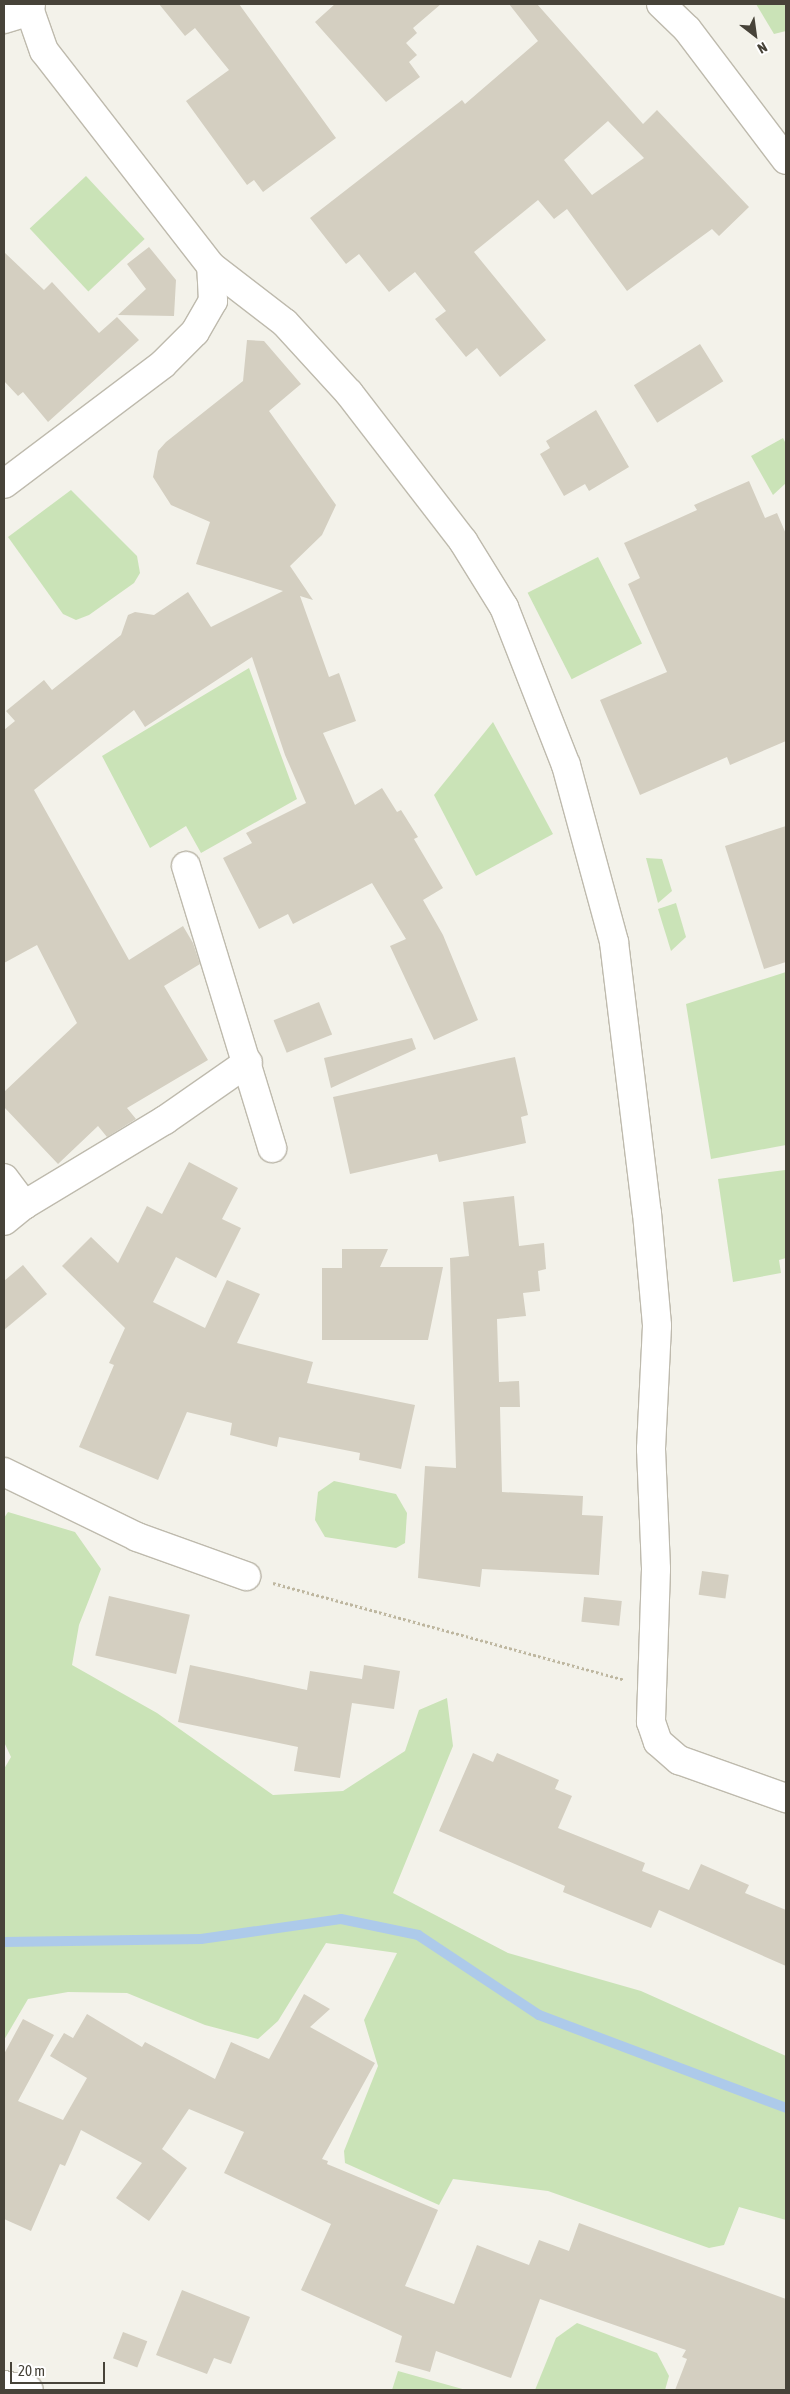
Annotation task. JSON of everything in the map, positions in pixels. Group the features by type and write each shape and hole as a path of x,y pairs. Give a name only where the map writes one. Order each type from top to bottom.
{"street":[{"path":"661,4 686,29 786,160"},
{"path":"4,19 30,8 44,51 211,266 285,323 343,386 463,541 504,607 566,765 614,942 647,1213 657,1326 651,1449 656,1569 654,1688 651,1722 658,1742 679,1760 786,1798"},
{"path":"4,484 163,364 195,332 213,301 211,266"},
{"path":"186,866 248,1062 272,1148"},
{"path":"4,1178 14,1213 165,1120 248,1062"},
{"path":"4,1472 137,1537 246,1576"},
{"path":"4,2385 29,2390"}],"path":[{"path":"246,1576 654,1688"}],"green space":[{"path":"756,4 786,4 786,31 774,34"},
{"path":"86,176 145,239 88,291 30,229"},
{"path":"783,438 786,444 786,483 773,495 751,456"},
{"path":"71,490 137,556 140,573 134,583 89,615 76,620 63,614 8,537"},
{"path":"598,557 642,643 572,679 528,593"},
{"path":"249,668 297,799 201,853 186,826 150,848 102,756"},
{"path":"493,722 553,834 476,876 434,795"},
{"path":"646,858 662,859 672,891 658,903"},
{"path":"676,903 686,937 671,951 658,909"},
{"path":"786,972 786,1145 711,1159 686,1004"},
{"path":"785,1170 786,1258 779,1260 781,1273 733,1282 718,1179"},
{"path":"334,1481 396,1494 407,1513 405,1543 396,1548 325,1537 315,1520 318,1492"},
{"path":"8,1512 75,1532 101,1569 79,1625 72,1665 157,1713 273,1795 343,1791 405,1751 419,1710 447,1698 453,1746 393,1893 508,1953 641,1991 786,2056 786,2220 739,2207 724,2245 709,2248 548,2191 453,2179 439,2205 345,2163 344,2151 378,2066 364,2020 397,1953 326,1943 278,2021 258,2039 205,2025 127,1993 68,1992 28,1999 4,2040 4,1769 11,1757 4,1742 4,1518"},
{"path":"577,2323 657,2353 669,2376 665,2390 535,2390 556,2338"},
{"path":"398,2371 466,2390 392,2390"}],"building":[{"path":"159,4 239,4 336,138 263,192 254,180 247,185 186,101 229,70 195,28 185,36"},
{"path":"335,4 441,4 413,28 417,33 406,43 417,55 409,62 420,77 386,102 315,22"},
{"path":"509,4 537,4 643,124 657,110 749,207 719,236 712,229 627,291 567,209 554,219 538,200 474,252 546,340 500,377 477,348 466,357 435,319 446,311 415,272 389,292 359,254 346,264 310,218 462,100 465,104 538,41","holes":["608,121 644,158 592,195 564,160"]},
{"path":"149,247 176,280 174,316 118,315 146,289 127,264"},
{"path":"4,252 44,290 52,282 99,333 117,317 139,340 48,422 23,392 18,396 4,381"},
{"path":"247,340 264,341 301,384 269,411 336,505 322,535 290,566 313,600 300,596 329,677 339,673 356,721 323,733 355,805 382,788 397,812 401,810 418,837 414,839 443,888 423,900 443,935 478,1020 434,1040 390,946 406,939 372,883 293,924 288,914 259,929 223,858 252,843 246,833 306,803 285,755 252,657 145,727 134,710 34,790 129,960 183,926 193,943 200,964 164,986 208,1060 127,1108 136,1119 107,1137 98,1126 58,1164 4,1107 4,1092 77,1023 37,945 4,963 4,730 15,721 6,711 44,680 52,690 121,635 128,615 135,612 154,615 188,592 211,627 283,591 196,564 210,522 171,505 153,477 158,451 166,442 243,381"},
{"path":"700,344 723,381 657,423 634,385"},
{"path":"596,410 629,467 589,491 585,484 564,496 540,454 550,448 546,441"},
{"path":"749,481 765,518 777,513 786,534 786,741 730,765 727,757 640,795 600,700 667,672 628,584 640,578 624,543 697,510 694,505"},
{"path":"786,826 786,962 764,969 725,846"},
{"path":"319,1002 332,1034 287,1053 274,1020"},
{"path":"412,1038 416,1049 331,1088 324,1058"},
{"path":"515,1057 528,1115 521,1117 526,1143 439,1162 437,1154 350,1174 333,1097"},
{"path":"189,1162 238,1188 222,1219 241,1228 216,1278 176,1257 153,1302 205,1328 227,1280 260,1294 237,1343 313,1362 307,1383 415,1405 401,1469 359,1460 360,1453 279,1437 277,1447 230,1435 232,1423 187,1412 158,1480 79,1447 114,1365 109,1363 125,1328 62,1266 91,1237 118,1263 147,1206 162,1214"},
{"path":"514,1196 519,1246 544,1243 546,1269 538,1271 540,1291 523,1293 526,1316 497,1319 499,1382 519,1381 520,1407 500,1407 502,1492 583,1496 582,1515 603,1516 599,1575 482,1569 480,1587 418,1578 425,1466 456,1468 450,1258 469,1256 463,1202"},
{"path":"342,1249 388,1249 380,1267 443,1267 428,1340 322,1340 322,1268 342,1268"},
{"path":"23,1265 47,1294 4,1330 4,1281"},
{"path":"702,1571 729,1575 725,1599 699,1595"},
{"path":"109,1596 190,1615 176,1674 95,1655"},
{"path":"584,1597 622,1601 619,1626 581,1622"},
{"path":"190,1665 307,1690 310,1671 362,1679 364,1665 400,1671 394,1709 352,1703 340,1778 294,1771 298,1747 178,1722"},
{"path":"473,1753 493,1762 497,1753 559,1780 555,1789 572,1796 558,1828 645,1863 642,1871 689,1890 701,1864 749,1885 745,1893 786,1910 786,1966 659,1910 651,1928 563,1892 565,1886 439,1831"},
{"path":"304,1994 330,2009 310,2027 375,2063 322,2159 328,2161 327,2164 438,2210 405,2286 454,2304 477,2245 529,2265 539,2240 569,2251 579,2223 786,2299 786,2390 675,2390 687,2359 682,2357 686,2350 540,2299 511,2378 436,2351 430,2372 395,2362 402,2336 301,2290 331,2224 224,2173 244,2132 189,2109 162,2149 187,2168 149,2221 116,2198 142,2163 81,2130 65,2166 60,2164 31,2231 4,2219 4,2054 23,2019 54,2035 18,2101 63,2120 87,2078 50,2056 64,2033 73,2038 87,2014 142,2047 145,2042 215,2079 231,2042 269,2059"},
{"path":"182,2290 250,2317 231,2364 214,2358 207,2374 156,2355"},
{"path":"123,2332 147,2341 137,2367 113,2358"}],"waterway":[{"path":"4,1942 201,1939 341,1919 418,1935 539,2015 786,2108"}]}
